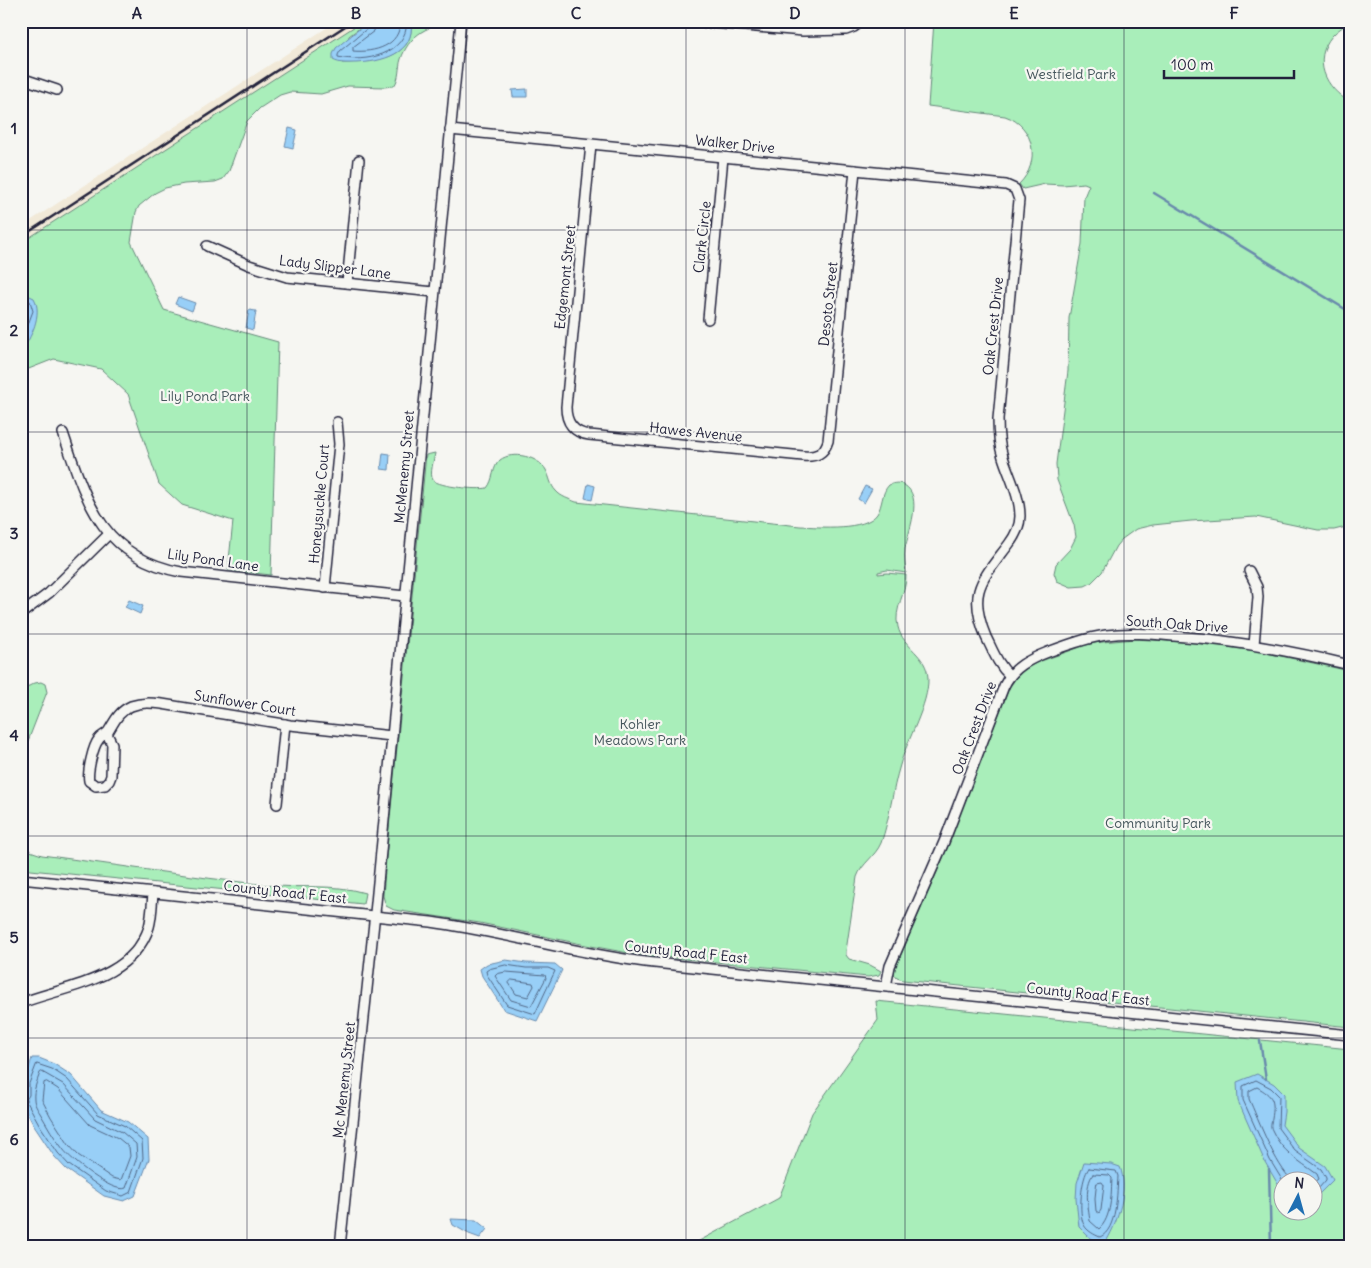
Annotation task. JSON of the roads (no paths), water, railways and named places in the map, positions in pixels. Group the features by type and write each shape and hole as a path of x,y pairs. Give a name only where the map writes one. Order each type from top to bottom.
{"street":[{"name":"McMenemy Street","path":"374,916 460,21"},
{"path":"690,21 771,25 803,31 844,30 854,27 862,21"},
{"path":"21,78 57,90"},
{"name":"Walker Drive","path":"450,130 1006,185 1016,190"},
{"name":"Edgemont Street","path":"566,413 592,144"},
{"name":"Clark Circle","path":"708,319 723,157"},
{"path":"347,283 359,160"},
{"name":"Desoto Street","path":"828,441 855,170"},
{"name":"Oak Crest Drive","path":"886,986 889,969 933,869 1004,686 1010,676 994,656 980,620 977,605 982,580 1012,539 1020,519 1016,497 1001,451 998,419 1019,200 1016,190"},
{"name":"Lady Slipper Lane","path":"207,246 249,265 293,278 434,292"},
{"name":"Hawes Avenue","path":"566,413 569,424 575,430 589,435 808,457 822,452 828,441"},
{"name":"Honeysuckle Court","path":"325,588 340,443 337,422"},
{"name":"Lily Pond Lane","path":"63,433 85,496 95,515 109,534 141,558 162,568 175,571 405,596"},
{"path":"21,614 49,593 109,534"},
{"path":"1250,571 1258,594 1254,645"},
{"name":"South Oak Drive","path":"1010,676 1022,664 1075,642 1108,635 1135,634 1254,645 1350,665"},
{"name":"Sunflower Court","path":"107,734 112,744 111,776 107,783 102,786 96,786 90,781 88,772 98,740 107,734 112,722 120,714 133,706 144,703 162,704 285,724 392,736"},
{"path":"277,804 285,724"},
{"name":"County Road F East","path":"21,879 374,916 470,928 625,960 1350,1035"},
{"path":"21,1003 102,976 122,965 139,948 145,937 149,926 153,893"},
{"name":"Mc Menemy Street","path":"340,1247 374,916"}],"water":[{"path":"369,21 411,21 411,32 408,41 395,54 376,61 347,63 333,60 336,48"},
{"path":"527,89 527,97 513,97 512,90"},
{"path":"289,128 297,130 293,148 285,146"},
{"path":"21,292 34,298 37,311 35,326 21,352"},
{"path":"178,297 195,303 192,311 175,304"},
{"path":"249,310 256,311 253,330 246,328"},
{"path":"383,453 390,454 389,470 381,469"},
{"path":"588,484 595,486 592,500 585,498"},
{"path":"865,486 872,489 864,503 858,499"},
{"path":"129,600 143,606 140,614 125,607"},
{"path":"506,960 555,964 562,970 537,1021 504,1010 482,976 480,969 487,964"},
{"path":"32,1058 39,1058 54,1064 71,1075 101,1110 128,1122 148,1139 149,1159 135,1196 124,1201 104,1196 66,1169 54,1156 34,1126 23,1105 24,1084"},
{"path":"1257,1074 1274,1084 1284,1094 1282,1125 1299,1148 1325,1166 1333,1180 1324,1189 1324,1170 1274,1170 1274,1177 1265,1162 1238,1101 1237,1082"},
{"path":"1084,1162 1111,1164 1120,1167 1122,1176 1123,1195 1115,1224 1107,1240 1098,1243 1079,1227 1076,1199 1077,1183"},
{"path":"451,1219 476,1220 487,1229 480,1238 453,1225"}],"waterway":[{"path":"1154,193 1350,312"},
{"path":"1260,1041 1266,1079"},
{"path":"1269,1169 1271,1247"}],"railway":[{"path":"21,237 353,21"}],"park label":[{"name":"Westfield Park","path":"1071,74"},
{"name":"Lily Pond Park","path":"205,396"},
{"name":"Kohler Meadows Park","path":"640,732"},
{"name":"Community Park","path":"1158,823"}]}
